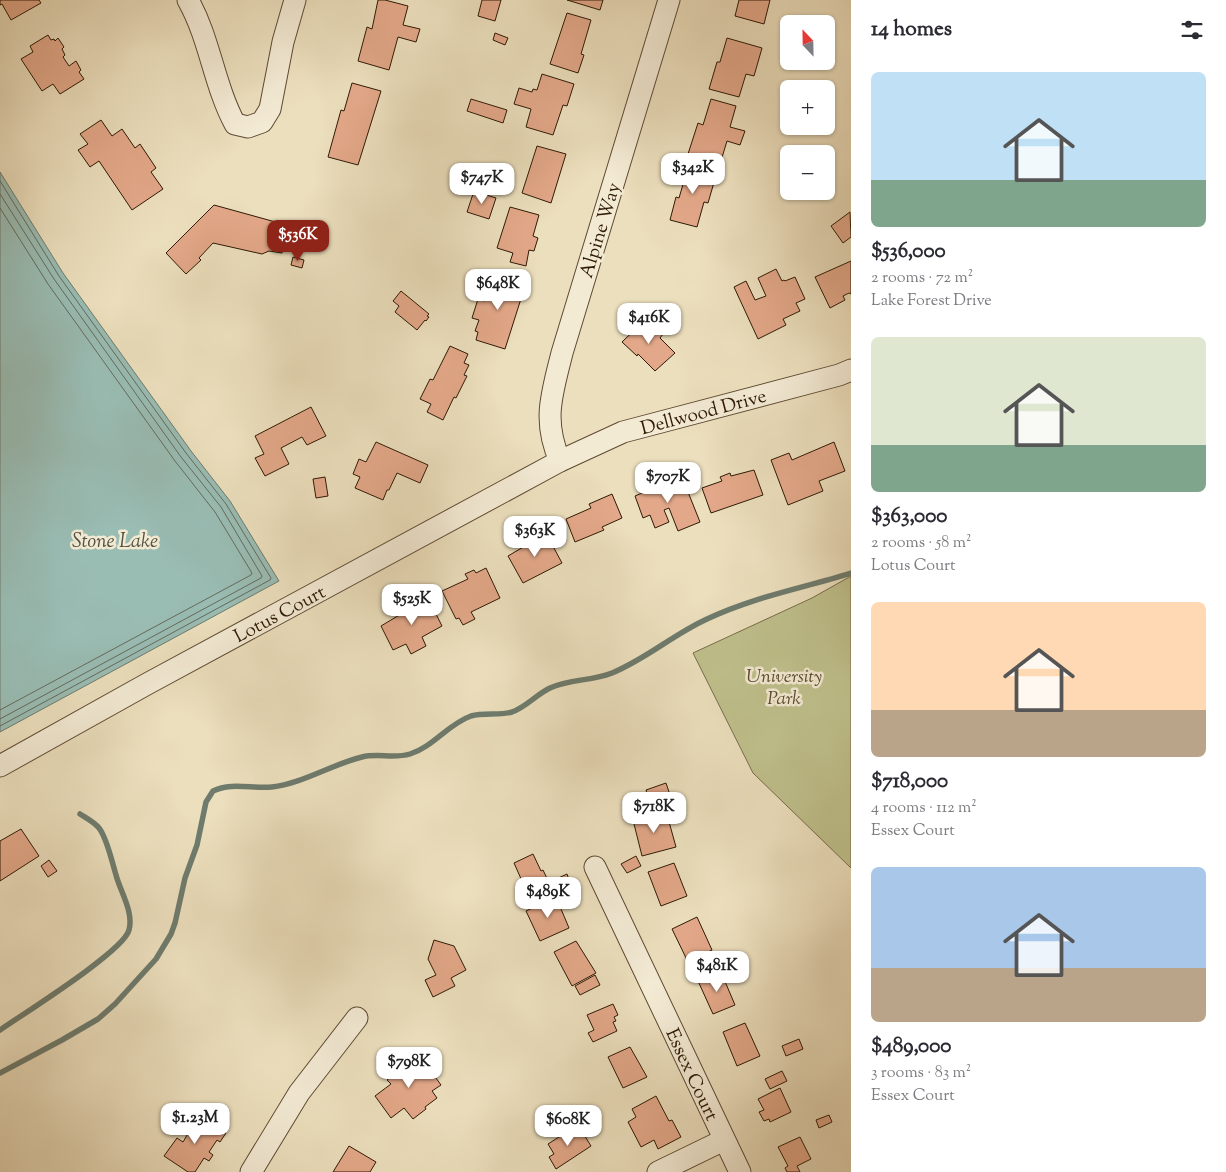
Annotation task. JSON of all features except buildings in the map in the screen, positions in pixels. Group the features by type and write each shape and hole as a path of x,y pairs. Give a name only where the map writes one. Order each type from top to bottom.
{"street":[{"path":"188,0 204,33 227,108 235,124 248,127 262,122 270,109 283,42 295,0"},
{"name":"Alpine Way","path":"560,461 552,445 550,406 562,353 669,0"},
{"name":"Dellwood Drive","path":"560,461 624,432 839,375 851,370"},
{"name":"Lotus Court","path":"0,766 147,684 560,461"},
{"name":"Essex Court","path":"595,867 740,1172"},
{"path":"251,1172 299,1093 357,1018"},
{"path":"658,1172 724,1140"}],"green space":[{"name":"University Park","path":"851,576 851,868 753,773 693,653 812,598"}],"water":[{"name":"Stone Lake","path":"0,172 63,273 191,451 230,501 279,581 0,732"}],"waterway":[{"path":"0,1073 98,1019 115,1004 156,959 171,934 175,923 185,878 197,845 206,802 213,791 227,787 272,787 283,785 362,757 410,754 418,751 455,724 471,716 512,712 557,685 612,673 637,661 695,625 724,611 851,573"},
{"path":"0,1030 92,967 123,940 129,930 130,916 102,832 80,814"}]}
